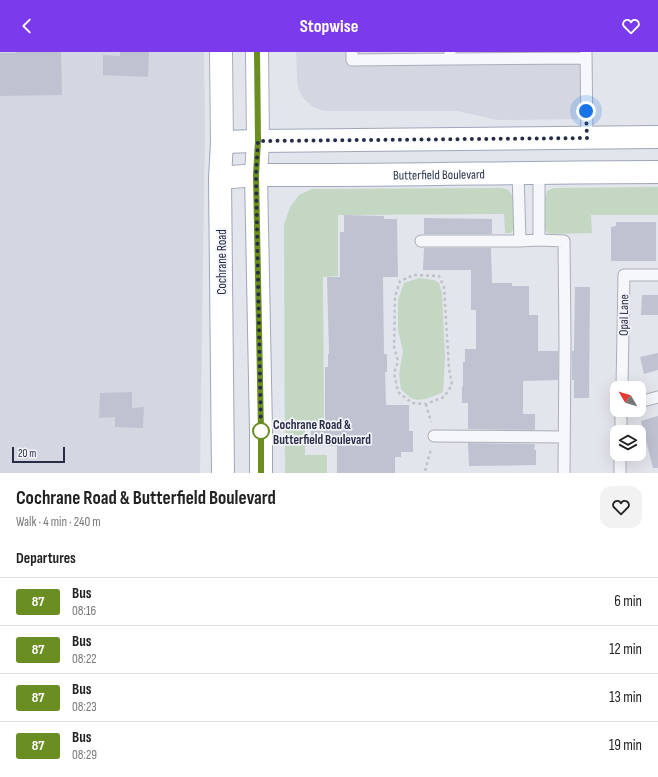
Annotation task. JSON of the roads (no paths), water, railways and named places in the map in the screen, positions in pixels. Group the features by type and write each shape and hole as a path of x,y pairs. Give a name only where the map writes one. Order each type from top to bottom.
{"main road":[{"name":"Cochrane Road","path":"222,52 222,142 220,178 222,473"},
{"path":"256,52 258,141 256,175 261,473"},
{"path":"222,142 658,137"},
{"name":"Butterfield Boulevard","path":"220,178 256,175 306,176 529,172 658,172"}],"lane":[{"path":"352,52 352,60 450,56 586,55 587,138"},
{"path":"529,172 540,240"},
{"path":"520,241 529,172"},
{"path":"421,241 564,241 564,473"},
{"name":"Opal Lane","path":"622,381 624,275 658,274"},
{"path":"646,400 658,397"},
{"path":"434,436 564,437"},
{"path":"620,461 620,473"}],"place":[{"name":"Cochrane Road & Butterfield Boulevard","path":"261,431"}]}
